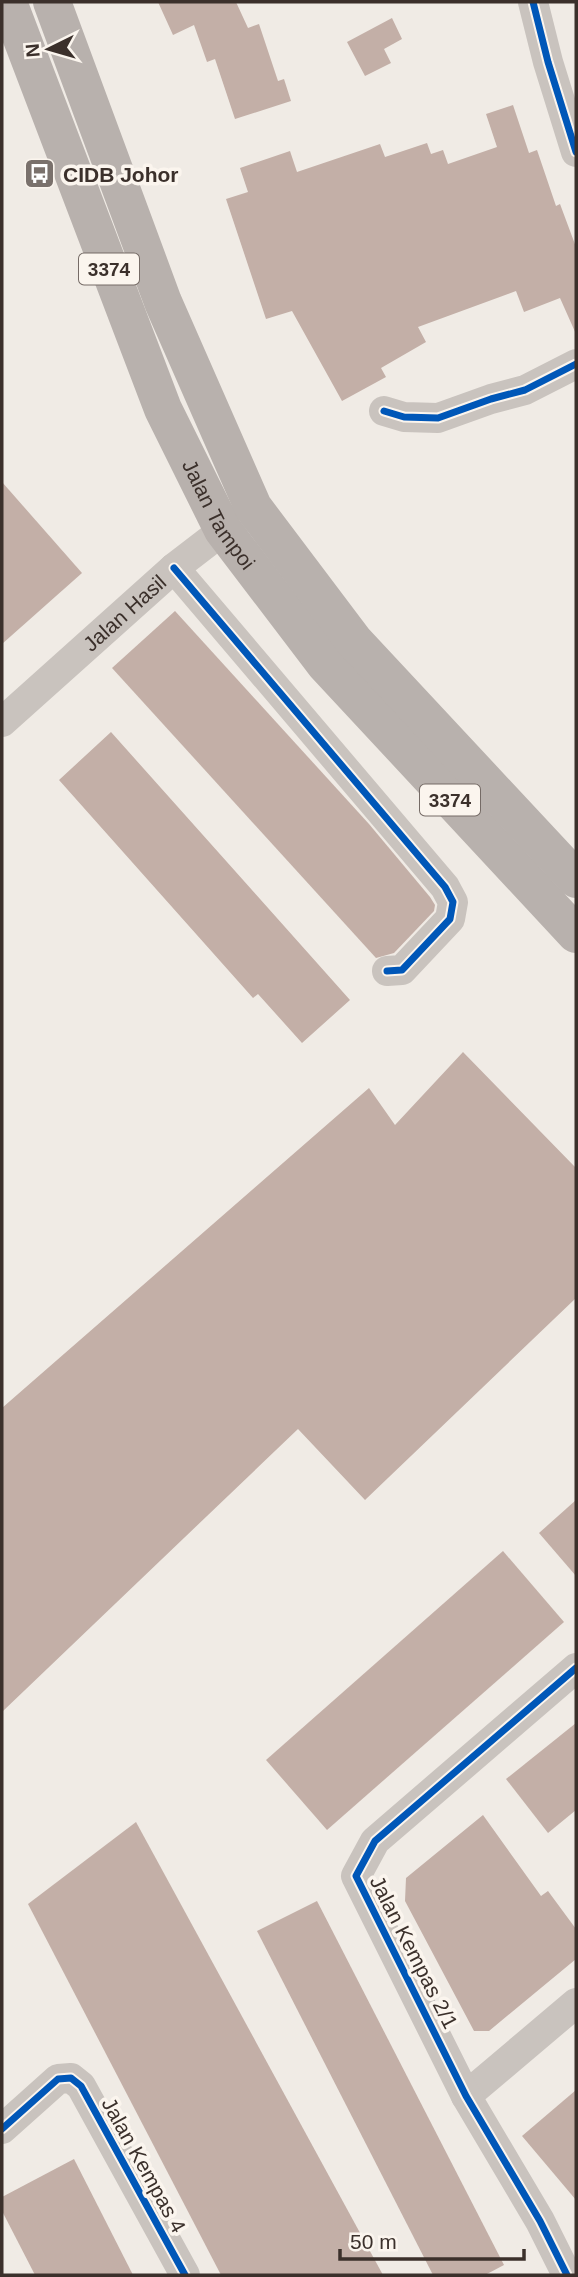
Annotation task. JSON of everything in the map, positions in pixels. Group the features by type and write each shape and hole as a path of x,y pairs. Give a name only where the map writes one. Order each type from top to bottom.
{"main road":[{"name":"Jalan Tampoi","path":"8,2 163,410 223,530 325,664 576,934"},
{"name":"Jalan Tampoi","path":"52,2 163,302 253,507 354,641 576,879"}],"street":[{"path":"533,2 548,62 576,152"},
{"path":"384,411 404,417 438,418 491,398 525,390 576,364"},
{"name":"Jalan Hasil","path":"2,722 174,568 253,507"},
{"path":"174,568 445,887 453,902 450,919 410,962 402,970 387,971"},
{"name":"Jalan Kempas 2/1","path":"567,2275 540,2221 466,2096 356,1876 375,1841 576,1668"},
{"path":"466,2096 576,2003"},
{"name":"Jalan Kempas 4","path":"2,2129 58,2079 71,2078 80,2086 185,2275"}],"building":[{"path":"158,2 236,2 248,28 259,24 278,81 284,79 291,101 235,119 215,59 207,62 194,25 173,35"},
{"path":"392,18 402,39 384,49 391,63 365,76 347,42"},
{"path":"513,105 529,153 537,150 556,206 560,204 576,247 576,334 560,298 524,312 516,291 418,327 426,342 381,368 386,377 342,401 292,311 266,319 226,199 248,192 240,168 290,151 297,172 380,144 385,157 427,143 431,154 443,150 448,164 497,147 486,114"},
{"path":"2,482 82,573 2,644"},
{"path":"175,611 369,824 430,897 435,905 434,911 394,953 376,958 112,668"},
{"path":"111,732 350,1000 302,1043 258,994 253,998 59,780"},
{"path":"463,1052 576,1168 576,1298 365,1500 298,1429 2,1712 2,1408 369,1088 395,1125"},
{"path":"576,1500 576,1576 539,1533"},
{"path":"503,1551 564,1622 327,1830 266,1760"},
{"path":"576,1723 576,1810 548,1833 506,1779"},
{"path":"483,1815 541,1896 548,1891 576,1929 576,1959 489,2031 474,2031 405,1901 406,1878"},
{"path":"136,1822 383,2275 221,2275 28,1904"},
{"path":"317,1901 504,2265 485,2275 433,2275 257,1931"},
{"path":"576,2090 576,2200 522,2136"},
{"path":"74,2159 133,2275 35,2275 2,2211 2,2197"}],"cycle path":[{"path":"533,2 548,62 576,152"},
{"path":"384,411 404,417 438,418 525,390 576,364"},
{"path":"174,568 445,887 453,902 450,919 402,970 387,971"},
{"path":"567,2275 540,2221 466,2096 356,1876 375,1841 576,1668"},
{"path":"2,2129 58,2079 71,2078 81,2086 185,2275"}],"place":[{"name":"CIDB Johor","path":"40,174"}]}
